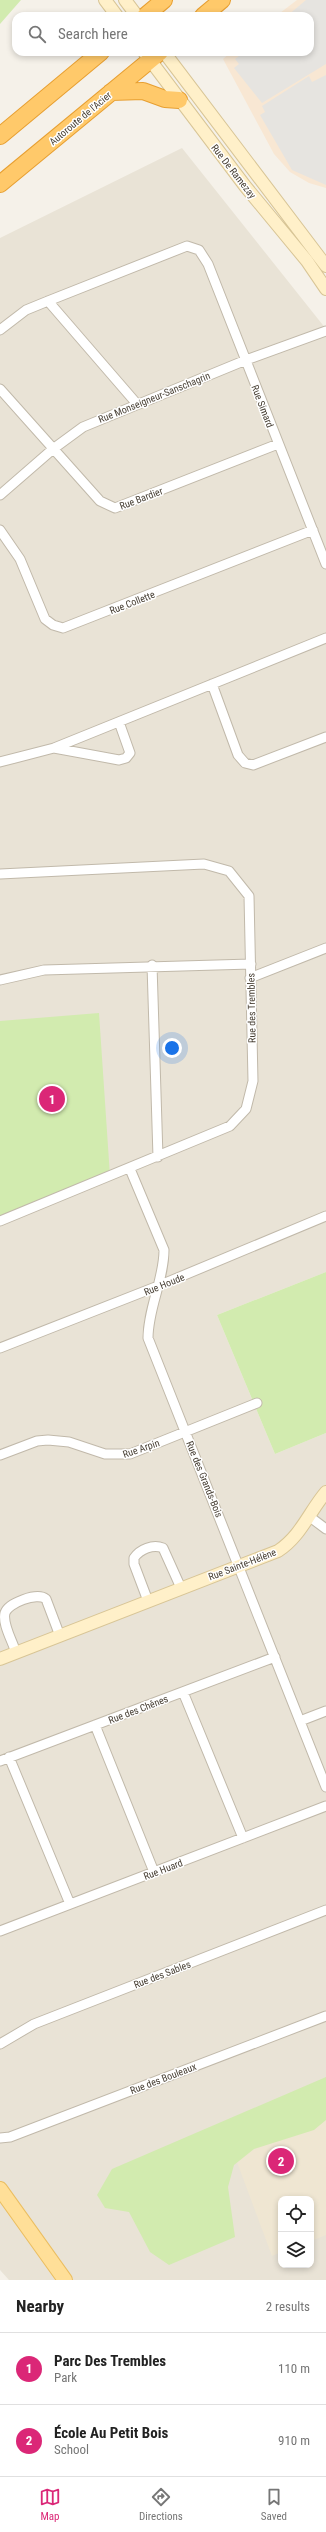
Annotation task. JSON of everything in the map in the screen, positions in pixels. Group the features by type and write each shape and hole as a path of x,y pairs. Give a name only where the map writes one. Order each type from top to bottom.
{"highway":[{"path":"150,12 164,0"},
{"path":"208,12 222,0"},
{"path":"0,136 96,56"},
{"name":"Autoroute de l'Acier","path":"0,184 111,92 150,56"},
{"path":"111,92 143,92 165,99 179,100"}],"main road":[{"path":"0,2189 65,2280"},
{"path":"0,2205 40,2247"}],"street":[{"path":"105,0 114,12"},
{"path":"125,0 134,12"},
{"name":"Rue De Ramezay","path":"152,56 179,100 307,261 326,289"},
{"name":"Rue De Ramezay","path":"167,56 326,266"},
{"name":"Rue Simard","path":"48,301 187,246 199,250 208,264 326,564"},
{"path":"0,330 26,310 48,301 137,404"},
{"name":"Rue Monseigneur-Sanschagrin","path":"0,495 53,449 83,427 246,360 326,331"},
{"name":"Rue Bardier","path":"0,389 100,501 115,508 278,444"},
{"name":"Rue Collette","path":"0,530 20,559 45,619 53,625 63,628 313,530"},
{"path":"0,762 54,748 326,638"},
{"path":"212,684 238,755 245,763 253,765 326,737"},
{"path":"54,748 119,760 126,758 130,753 129,745 119,722"},
{"name":"Rue des Trembles","path":"0,874 204,864 229,871 249,896 253,1081 246,1109 230,1126 130,1169 0,1221"},
{"path":"250,978 326,948"},
{"path":"0,980 44,970 152,965 251,964"},
{"path":"152,965 158,1157"},
{"name":"Rue des Grands-Bois","path":"130,1169 164,1250 164,1262 150,1322 148,1338 240,1565 326,1787"},
{"name":"Rue Houde","path":"0,1348 158,1286 326,1216"},
{"name":"Rue Arpin","path":"0,1455 37,1441 48,1440 70,1442 105,1454 118,1456 130,1454 257,1403"},
{"name":"Rue Sainte-Hélène","path":"0,1659 240,1565 284,1546 310,1517 326,1492"},
{"path":"310,1517 326,1529"},
{"path":"148,1601 134,1564 134,1558 143,1550 154,1546 163,1548 181,1588"},
{"path":"16,1653 4,1619 5,1613 7,1608 27,1598 38,1596 46,1600 60,1636"},
{"name":"Rue des Chênes","path":"0,1761 275,1657"},
{"path":"183,1692 243,1838"},
{"path":"300,1721 326,1711"},
{"path":"95,1725 154,1872"},
{"path":"9,1757 70,1904"},
{"name":"Rue Huard","path":"0,1932 326,1806"},
{"name":"Rue des Sables","path":"0,2044 34,2024 326,1910"},
{"name":"Rue des Bouleaux","path":"0,2138 10,2137 326,2016"}],"shaded area":[{"path":"297,0 326,0 326,188 309,183 290,172 274,154 223,59 226,56 314,56 314,12 281,12"},
{"path":"306,0 326,0 326,64 262,103 234,68 239,64 235,59 239,56 314,56 314,12 292,12"},
{"path":"326,75 326,185 292,170 260,115 265,112 262,106 309,76 312,82"},
{"path":"182,148 326,329 326,1272 217,1315 275,1454 326,1433 326,2280 9,2280 0,2270 0,238"},
{"path":"326,2083 326,2235 314,2240 314,2196 278,2196 278,2253 272,2256 222,2122"}],"green space":[{"path":"0,0 21,0 0,24"},
{"path":"99,1013 110,1176 0,1221 0,1021"},
{"path":"326,1272 326,1433 275,1454 217,1315"},
{"path":"326,2077 326,2120 314,2130 254,2149 234,2165 228,2187 235,2237 169,2265 150,2252 129,2212 105,2208 97,2195 112,2169"}],"place":[{"name":"Parc Des Trembles","path":"52,1099"},
{"name":"École Au Petit Bois","path":"281,2161"}]}
